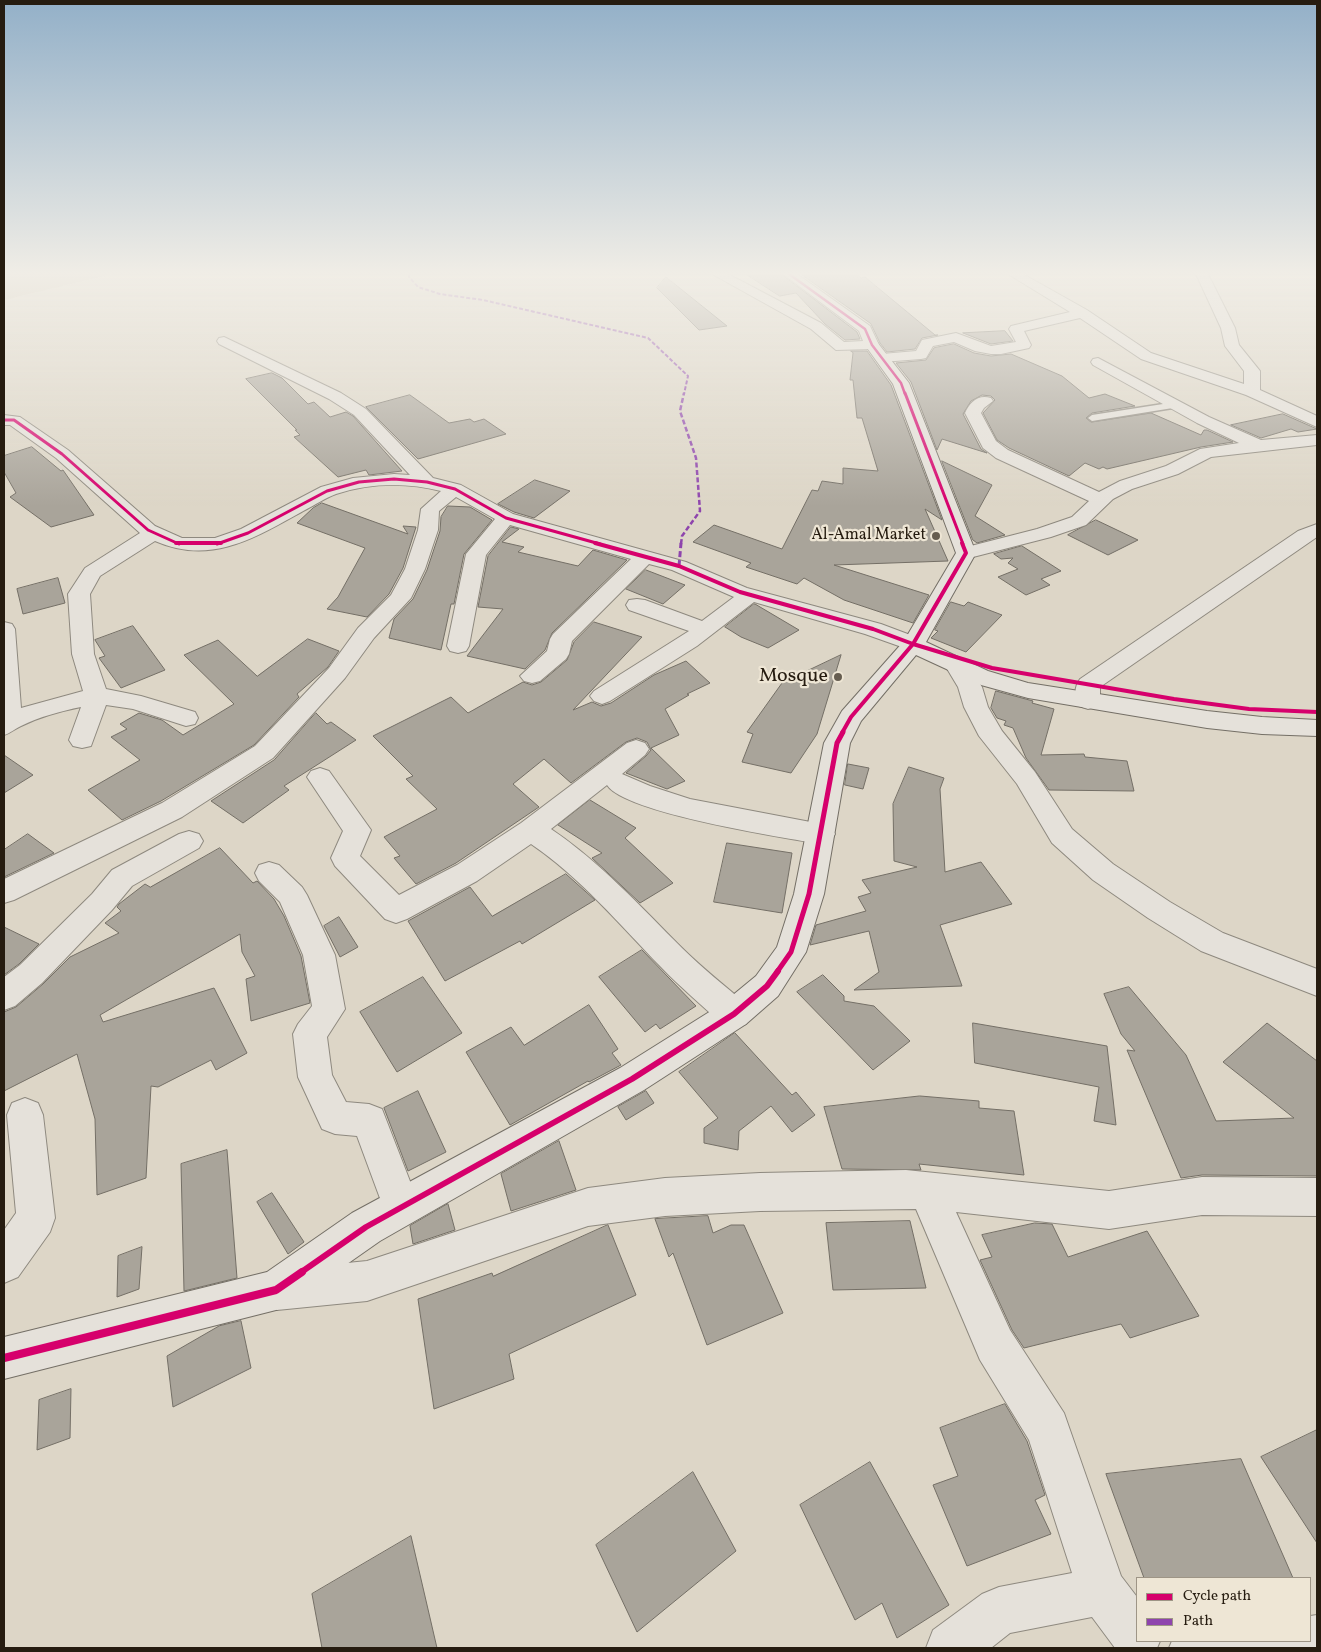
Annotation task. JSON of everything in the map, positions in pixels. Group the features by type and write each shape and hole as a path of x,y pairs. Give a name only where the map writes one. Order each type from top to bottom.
{"street":[{"path":"246,351 335,396 360,412 427,482"},
{"path":"872,351 921,355 923,351"},
{"path":"1137,351 1146,356 1252,392 1317,422"},
{"path":"1236,351 1252,371 1252,392"},
{"path":"877,352 900,383 966,553"},
{"path":"1098,362 1203,420 1258,445"},
{"path":"985,401 977,405 973,413 989,444 1002,454 1102,500"},
{"path":"4,420 14,420 62,454 148,530 179,544 217,544 248,533 327,491 359,482 394,479 427,482 456,489 506,518 679,566 750,596 873,629 913,644 992,668 1195,717 1317,728"},
{"path":"276,1290 366,1227 632,1079 734,1014 767,986 790,952 809,894 837,743 850,717 913,644 966,553 1044,533 1079,521 1102,500 1126,485 1172,470 1206,453 1258,445 1317,440"},
{"path":"4,892 172,810 264,752 337,673 366,633 400,598 415,569 428,530 430,508 456,489"},
{"path":"458,646 476,554 506,518"},
{"path":"1088,692 1305,535 1317,530"},
{"path":"82,740 97,697 83,654 78,594 92,572 154,533"},
{"path":"532,676 558,654 561,640 645,556"},
{"path":"602,696 705,629 750,596"},
{"path":"637,605 705,629"},
{"path":"4,629 7,724 51,707 97,697 136,702 186,718"},
{"path":"913,644 991,681 1174,699 1248,709 1317,712"},
{"path":"958,667 970,687 976,707 992,736 1026,778 1062,836 1104,872 1159,910 1212,942 1317,983"},
{"path":"320,777 356,830 345,858 396,911 467,873 531,830 636,749"},
{"path":"619,782 640,794 697,810 821,834"},
{"path":"531,830 561,850 633,916 672,958 734,1014"},
{"path":"4,996 37,967 102,902 122,878 189,841"},
{"path":"269,873 292,895 319,955 328,1008 310,1034 315,1077 335,1117 369,1121 401,1207"},
{"path":"4,1263 36,1218 25,1115"},
{"path":"4,1358 276,1290 367,1281 588,1207 665,1197 760,1192 906,1189 1109,1210 1202,1196 1317,1197"},
{"path":"927,1190 995,1345 1048,1430 1102,1592 1136,1635"},
{"path":"951,1648 999,1611 1102,1592"},
{"path":"1194,1648 1286,1642"}],"lane":[{"path":"1092,418 1176,405"}],"building":[{"path":"851,351 867,351 891,385 942,520 925,509 948,561 834,565 929,595 913,623 844,600 804,578 797,584 746,567 751,563 693,542 714,525 782,549 812,490 818,491 822,481 843,484 843,468 878,471 862,418 857,418 853,380 850,380 853,353"},
{"path":"932,351 970,351 991,356 1011,354 1062,376 1089,398 1105,394 1135,406 1092,413 1086,418 1091,422 1151,413 1201,435 1204,430 1207,430 1233,442 1201,447 1107,469 1103,467 1099,469 1085,463 1069,476 1009,448 997,440 983,413 995,400 991,396 982,395 971,401 963,414 981,449 987,453 942,439 937,450 911,382 896,363 926,360"},
{"path":"272,373 282,378 308,404 314,402 330,417 346,412 353,416 402,471 369,475 366,470 338,477 294,437 300,435 295,430 297,430 246,379"},
{"path":"410,395 449,423 470,419 474,422 484,419 506,434 418,459 366,407"},
{"path":"1283,414 1317,429 1298,432 1291,429 1261,438 1231,425"},
{"path":"32,447 61,471 63,470 94,515 51,527 10,497 16,493 4,472 4,456"},
{"path":"942,461 992,485 975,516 1005,535 977,543 973,540"},
{"path":"535,480 570,491 534,518 514,512 498,504"},
{"path":"322,503 408,534 403,526 416,527 403,568 389,594 367,617 327,609 338,597 365,548 297,523 313,508"},
{"path":"448,506 470,507 492,520 464,554 454,604 451,604 441,650 389,638 394,619 413,599 427,570 440,531 441,517"},
{"path":"1096,520 1138,540 1108,555 1068,535"},
{"path":"511,527 519,529 502,542 524,547 518,552 578,566 593,550 627,560 552,633 545,650 525,669 467,656 503,609 478,607 488,556"},
{"path":"1022,546 1061,571 1041,579 1050,585 1026,595 998,577 1018,569 1008,563 1013,558 1001,559 994,554"},
{"path":"646,570 685,585 663,604 626,589"},
{"path":"58,578 65,603 23,614 17,589"},
{"path":"951,602 964,606 968,602 1002,615 966,652 931,638 938,631 935,630"},
{"path":"754,604 799,630 768,648 741,637 725,627"},
{"path":"594,622 642,637 573,710 592,702 601,706 611,703 654,675 686,661 710,683 687,694 689,695 665,709 679,735 651,748 685,781 667,789 626,773 651,750 647,742 637,738 626,742 571,783 544,759 513,784 539,807 456,863 416,884 394,858 400,856 384,837 437,809 406,779 413,776 373,736 451,697 468,713 523,682 532,685 541,682 567,660 574,642"},
{"path":"133,626 165,670 121,688 99,658 105,656 95,640"},
{"path":"308,639 339,651 328,667 297,694 299,697 254,745 161,801 122,820 88,790 140,760 111,737 127,729 120,724 139,713 162,720 183,735 234,704 184,655 218,640 257,676"},
{"path":"841,655 817,734 791,773 742,762 753,734 747,732 782,683"},
{"path":"996,691 1054,709 1041,755 1084,754 1085,757 1127,761 1134,791 1049,790 1026,758 1013,728 1004,725 1006,721 997,718 991,708"},
{"path":"316,713 327,724 331,722 356,740 284,786 289,790 243,823 211,801 274,760"},
{"path":"4,755 33,775 4,793"},
{"path":"848,764 869,768 863,789 845,785"},
{"path":"909,767 944,778 940,789 945,872 981,862 1012,904 940,925 962,986 854,990 879,972 869,931 810,945 816,925 866,911 858,897 871,893 862,880 917,867 894,861 893,804"},
{"path":"590,800 636,828 625,838 673,883 640,903 592,858 602,853 558,825"},
{"path":"28,834 54,853 4,877 4,850"},
{"path":"727,843 792,853 782,913 714,902"},
{"path":"220,848 253,883 257,881 274,899 284,916 301,956 310,1003 251,1021 246,979 255,976 242,952 240,934 100,1015 103,1022 214,988 247,1053 216,1070 211,1060 158,1087 151,1086 146,1178 97,1195 95,1119 77,1054 4,1091 4,1012 16,1007 70,957 119,933 105,923 121,911 117,907 119,904 145,884 150,887"},
{"path":"566,874 595,900 522,944 520,941 445,981 408,921 470,887 492,916"},
{"path":"339,917 358,947 340,957 324,926"},
{"path":"4,927 39,944 19,964 4,975"},
{"path":"642,950 696,1006 660,1029 656,1024 645,1032 599,977"},
{"path":"823,975 844,996 844,1001 874,1006 910,1041 873,1070 797,992"},
{"path":"423,977 462,1033 397,1072 360,1012"},
{"path":"1129,987 1186,1055 1216,1121 1294,1118 1223,1062 1267,1023 1317,1061 1317,1176 1202,1175 1181,1178 1127,1050 1135,1051 1121,1034 1104,994"},
{"path":"589,1005 618,1049 612,1053 621,1065 588,1081 510,1125 466,1052 511,1027 524,1045"},
{"path":"973,1023 1107,1046 1116,1125 1094,1121 1099,1087 975,1063"},
{"path":"735,1033 792,1095 796,1092 815,1115 792,1132 771,1106 739,1131 738,1150 704,1143 704,1128 718,1118 679,1072"},
{"path":"418,1091 446,1152 408,1171 384,1108"},
{"path":"646,1091 654,1103 626,1120 618,1107"},
{"path":"920,1096 979,1101 979,1108 1014,1111 1024,1175 919,1164 921,1170 842,1169 824,1107"},
{"path":"559,1141 576,1190 511,1211 501,1174"},
{"path":"227,1150 237,1278 184,1291 181,1164"},
{"path":"272,1193 304,1242 288,1254 257,1202"},
{"path":"448,1204 455,1230 413,1244 410,1226"},
{"path":"708,1216 713,1233 731,1225 744,1225 783,1313 707,1345 673,1253 669,1257 655,1219"},
{"path":"910,1221 926,1288 833,1290 826,1223"},
{"path":"1035,1223 1052,1224 1068,1257 1147,1231 1199,1316 1130,1338 1121,1324 1024,1348 1012,1330 980,1260 992,1257 982,1235"},
{"path":"608,1225 636,1295 509,1354 514,1379 434,1409 418,1299 492,1273 493,1276"},
{"path":"142,1247 139,1289 117,1297 118,1256"},
{"path":"241,1321 251,1368 173,1407 167,1356 219,1326"},
{"path":"71,1389 70,1438 37,1450 39,1400"},
{"path":"1005,1404 1027,1441 1045,1495 1035,1500 1051,1534 967,1566 933,1485 958,1476 940,1428"},
{"path":"1317,1430 1317,1543 1261,1457"},
{"path":"1241,1459 1293,1577 1144,1577 1106,1474"},
{"path":"870,1462 949,1605 897,1638 882,1603 855,1620 800,1505"},
{"path":"693,1472 736,1551 637,1632 596,1545"},
{"path":"411,1536 437,1648 322,1648 312,1594"}],"marked path":[{"path":"662,351 688,376 680,411 696,458 699,479 700,511 682,536 679,566"}],"cycle path":[{"path":"4,1358 276,1290 366,1227 632,1079 734,1014 767,986 791,952 809,894 837,743 851,717 913,644 966,553 901,383 877,351"},
{"path":"4,420 14,420 62,454 148,530 179,544 217,544 248,533 327,491 359,482 394,479 427,482 455,489 506,518 679,566 740,592 873,629 913,644 992,668 1174,699 1249,709 1317,712"}],"place":[{"name":"Al-Amal Market","path":"936,536"},
{"name":"Mosque","path":"838,677"}]}
